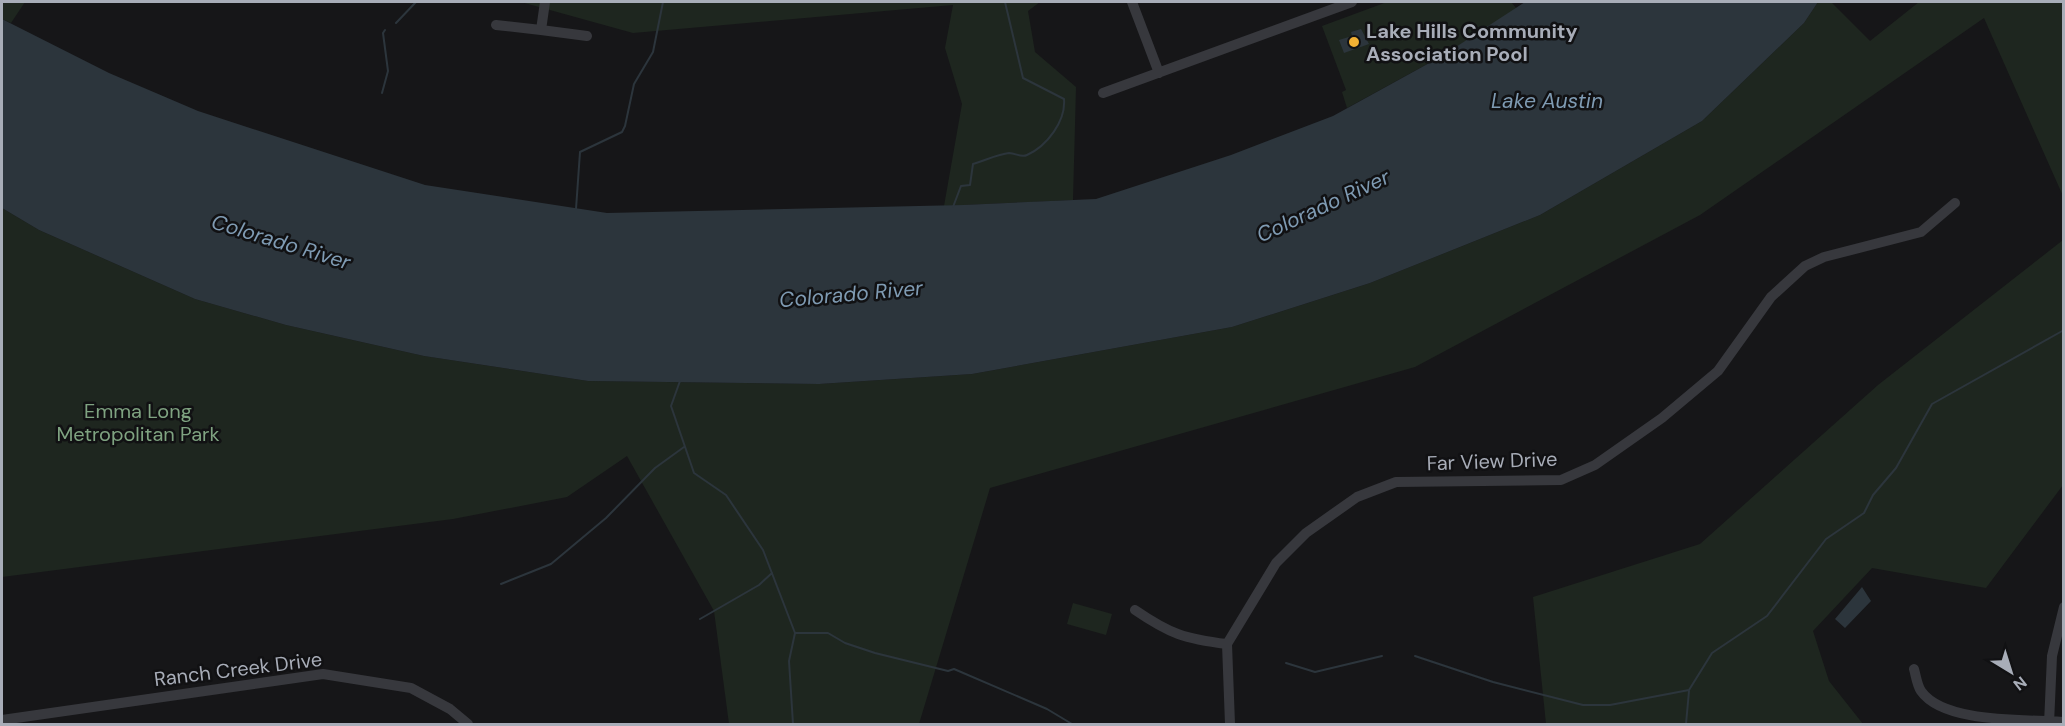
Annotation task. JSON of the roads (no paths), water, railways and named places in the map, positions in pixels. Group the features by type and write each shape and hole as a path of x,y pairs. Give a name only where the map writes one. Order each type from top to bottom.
{"street":[{"path":"541,30 545,2"},
{"path":"1132,2 1159,73"},
{"path":"1103,93 1352,2"},
{"path":"496,25 587,36"},
{"name":"Far View Drive","path":"1227,644 1276,563 1306,533 1357,497 1396,482 1561,480 1595,465 1662,418 1718,371 1771,297 1805,266 1824,257 1922,232 1955,203"},
{"path":"2049,722 2052,656 2064,607"},
{"path":"1135,610 1163,630 1181,636 1227,644 1230,724"},
{"path":"1914,669 1920,690 1927,698 1954,712 1973,716 2064,722"},
{"name":"Ranch Creek Drive","path":"2,720 323,674 411,687 450,709 468,724"}],"water":[{"name":"Lake Austin","path":"1525,2 1818,2 1804,23 1702,121 1540,215 1370,283 1232,327 972,374 819,384 588,381 424,356 286,325 195,299 39,230 2,208 2,19 109,73 198,111 425,185 607,213 963,205 1096,199 1231,155 1333,116 1442,56"},
{"name":"Lake Hills Community Association Pool","path":"1361,29 1369,44 1344,53 1339,40 1352,36 1351,32"},
{"path":"1862,587 1871,601 1845,628 1835,619"}],"waterway":[{"path":"396,23 416,2"},
{"path":"576,209 580,152 622,132 634,84 653,52 663,2"},
{"path":"953,207 961,186 970,185 973,164 1005,154 1027,155 1042,146 1054,132 1062,116 1064,99 1023,78 1005,2"},
{"path":"382,93 388,71 383,33 385,30"},
{"path":"1415,656 1493,682 1583,705 1610,705 1689,690 1712,653 1767,616 1826,539 1864,513 1873,495 1896,468 1932,404 2064,330"},
{"path":"680,381 671,406 694,473 726,495 763,550 795,633 789,661 793,724"},
{"path":"501,584 551,564 606,518 655,468 684,447"},
{"path":"700,619 759,585 772,573"},
{"path":"795,633 828,633 845,643 875,653 948,671 954,669 1047,709 1072,724"},
{"path":"1286,663 1315,672 1382,656"},
{"path":"1686,724 1689,691"}],"place":[{"name":"Lake Hills Community Association Pool","path":"1354,42"}],"water label":[{"name":"Colorado River","path":"1323,206"},
{"name":"Colorado River","path":"281,242"},
{"name":"Colorado River","path":"851,294"}],"park label":[{"name":"Emma Long Metropolitan Park","path":"138,422"}]}
